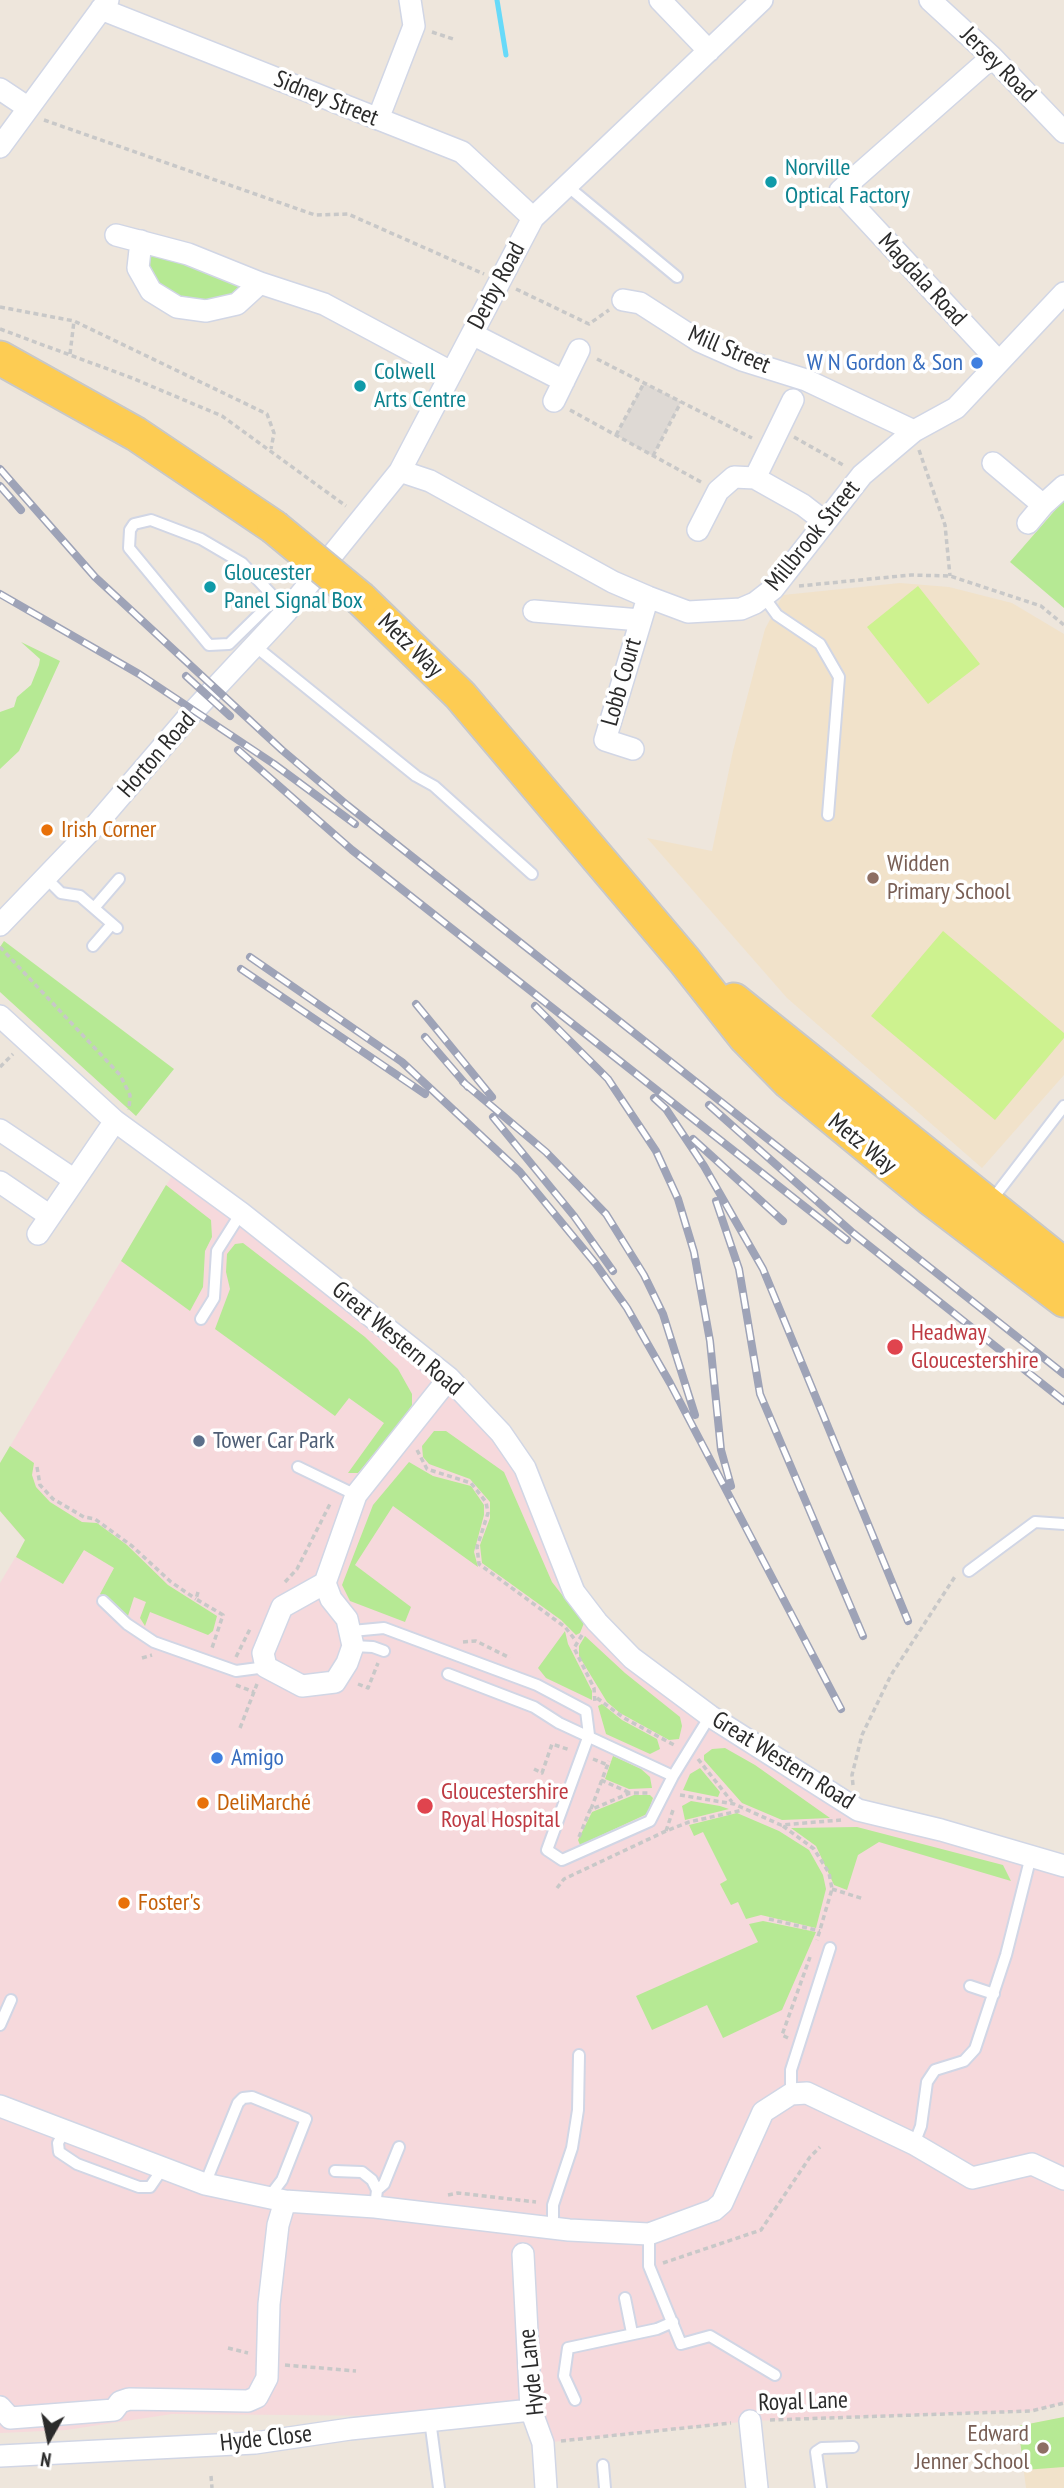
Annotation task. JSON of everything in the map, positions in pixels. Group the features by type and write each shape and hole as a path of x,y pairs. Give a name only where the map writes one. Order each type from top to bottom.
{"main road":[{"name":"Metz Way","path":"4,345 274,527 361,599 460,695 685,961 980,1216 1064,1300"},
{"name":"Metz Way","path":"980,1216 1064,1265"}],"street":[{"path":"378,119 414,26 410,0"},
{"path":"660,0 709,51"},
{"name":"Derby Road","path":"229,677 255,646 280,606 361,519 400,471 533,218 762,0"},
{"name":"Jersey Road","path":"930,0 992,57 1064,132"},
{"path":"0,147 105,5"},
{"name":"Sidney Street","path":"105,5 462,152 533,218"},
{"name":"Magdala Road","path":"992,57 840,191 999,362"},
{"path":"0,89 25,110"},
{"path":"116,235 188,254 260,283 324,304 451,372"},
{"path":"141,241 138,268 151,291 177,307 206,311 237,304 260,283"},
{"name":"Millbrook Street","path":"400,471 430,481 613,582 648,597 688,612 741,608 769,593 862,475 914,431 956,408 1064,293"},
{"name":"Mill Street","path":"623,300 640,303 699,341 742,360 806,380 914,431"},
{"path":"472,334 564,381"},
{"path":"554,401 579,350"},
{"path":"755,478 793,401"},
{"path":"993,463 1043,506"},
{"path":"698,530 718,491 734,477 755,478 803,505 825,522"},
{"path":"1028,523 1064,486"},
{"name":"Lobb Court","path":"633,749 606,740 648,597"},
{"path":"534,611 640,620"},
{"name":"Horton Road","path":"0,925 46,878 189,716 229,677"},
{"name":"Great Western Road","path":"0,1016 120,1125 241,1213 449,1378 501,1433 525,1468 575,1592 597,1622 632,1658 710,1716 856,1809 1064,1866"},
{"path":"0,1181 44,1225 73,1179 120,1125"},
{"path":"0,1130 73,1179"},
{"path":"325,1583 282,1608 263,1653 266,1667 302,1686 335,1682 347,1663 352,1639 325,1583 348,1491 449,1378"},
{"path":"0,2106 205,2184 277,2199 376,2198 553,2227 649,2234 713,2210 722,2203 763,2112 791,2094 807,2093 914,2144 972,2178 1032,2164 1064,2179"},
{"path":"0,2407 10,2418 114,2410 120,2402 129,2399 248,2401 257,2397 270,2361 269,2304 278,2225 277,2199"},
{"name":"Hyde Lane","path":"523,2254 531,2410 543,2443 546,2488"},
{"name":"Hyde Close","path":"0,2456 254,2443 531,2410"},
{"path":"750,2421 757,2488"}],"lane":[{"path":"566,186 677,277"},
{"path":"151,520 201,539 242,564 280,606 229,644 208,645 129,548 130,530 134,524 151,520"},
{"path":"769,593 777,615 820,644 839,677 828,815"},
{"path":"255,646 416,776 434,786 533,874"},
{"path":"46,878 61,893 80,896 114,926 93,946"},
{"path":"94,908 119,879"},
{"path":"980,1216 1064,1106"},
{"path":"201,1319 214,1298 217,1251 241,1213"},
{"path":"298,1467 348,1491"},
{"path":"966,1568 1035,1522 1064,1524"},
{"path":"103,1601 127,1624 154,1642 236,1671 266,1667"},
{"path":"352,1639 384,1628 537,1685 586,1711 589,1735 547,1850 562,1860 650,1821 673,1776 710,1716"},
{"path":"352,1639 384,1651"},
{"path":"448,1675 534,1707 559,1723 673,1776"},
{"path":"914,2144 920,2126 927,2082 935,2070 964,2061 975,2049 1031,1856"},
{"path":"791,2094 791,2070 830,1948"},
{"path":"970,1986 993,1994"},
{"path":"0,2025 11,2000"},
{"path":"553,2227 553,2205 572,2148 578,2110 579,2055"},
{"path":"205,2184 238,2103 243,2098 252,2097 306,2119 277,2199"},
{"path":"376,2198 399,2147"},
{"path":"335,2171 362,2172 376,2198"},
{"path":"649,2234 649,2266 681,2344 710,2336 775,2375"},
{"path":"625,2298 632,2333"},
{"path":"575,2400 564,2376 568,2348 657,2329 673,2322"},
{"path":"430,2420 439,2488"},
{"path":"821,2488 816,2452 822,2448 853,2447"},
{"path":"603,2465 606,2488"}],"path":[{"path":"25,110 315,215 348,214 500,281 589,324 623,300"},
{"path":"0,307 74,321 267,414 274,433 271,449"},
{"path":"70,355 74,321"},
{"path":"0,329 4,345 70,355 222,416 271,449 361,519"},
{"path":"579,350 681,402 862,475"},
{"path":"616,435 644,383"},
{"path":"554,401 718,491"},
{"path":"653,456 681,402"},
{"path":"914,431 945,525 950,576"},
{"path":"769,593 911,575 950,576 1041,606 1064,625"},
{"path":"0,947 120,1074 130,1095 120,1125"},
{"path":"407,1459 416,1448 427,1469 471,1483 486,1502 488,1513 477,1547 479,1564 565,1627 576,1641"},
{"path":"37,1467 40,1485 53,1499 83,1517 95,1519 132,1546 171,1582 223,1615 211,1647 223,1652"},
{"path":"278,1589 297,1569 348,1491"},
{"path":"781,1825 838,1823 856,1809 852,1775 862,1735 891,1675 966,1568"},
{"path":"196,1599 198,1592"},
{"path":"236,1657 254,1621"},
{"path":"453,1644 476,1641 519,1662"},
{"path":"597,1698 624,1718 699,1760 734,1804"},
{"path":"588,1701 594,1704"},
{"path":"534,1769 542,1773 552,1744 583,1755"},
{"path":"601,1780 630,1793 663,1797"},
{"path":"588,1868 576,1841 590,1811 630,1793"},
{"path":"666,1832 678,1795 734,1804 781,1825 814,1849 829,1873 832,1889 820,1931 782,2035 800,2042"},
{"path":"557,1888 564,1880 588,1868 689,1822 745,1809"},
{"path":"832,1889 864,1899"},
{"path":"769,1919 820,1931"},
{"path":"658,2264 761,2230 810,2157 820,2147"},
{"path":"228,2348 298,2368 356,2371"},
{"name":"Royal Lane","path":"543,2443 750,2421 1031,2411 1064,2403"},
{"path":"211,2476 212,2488"}],"shaded area":[{"path":"644,383 681,402 653,456 616,435"},
{"name":"Widden Primary School","path":"900,583 949,587 1012,603 1064,634 1064,1075 982,1168 787,998 647,838 712,851 733,751 765,629 783,595"},
{"name":"Gloucestershire Royal Hospital","path":"176,1169 501,1433 597,1623 845,1803 1064,1866 1064,2403 1031,2411 750,2421 543,2443 531,2410 401,2416 172,2414 66,2430 0,2433 0,1583 25,1541 0,1511 0,1463"},
{"name":"Edward Jenner School","path":"1064,2417 1064,2488 1026,2488 1018,2426"}],"green space":[{"path":"150,254 185,263 242,286 232,295 206,300 180,298 158,284 148,266"},
{"path":"1064,500 1064,608 1010,562"},
{"path":"918,586 980,664 928,704 867,627"},
{"path":"21,642 60,661 19,751 0,769 0,712 14,707 17,697 31,685 40,659"},
{"path":"943,931 1064,1033 1064,1038 995,1120 871,1016"},
{"path":"4,941 174,1069 136,1116 0,992 0,947"},
{"path":"166,1185 211,1220 212,1237 205,1251 203,1287 190,1311 121,1261"},
{"path":"243,1243 365,1337 398,1369 412,1394 412,1405 403,1419 358,1473 348,1473 384,1423 349,1398 335,1416 215,1329 230,1289 226,1272 227,1254 235,1244"},
{"path":"434,1431 446,1431 504,1472 552,1582 584,1623 580,1633 576,1635 561,1620 482,1563 480,1545 490,1518 490,1502 470,1479 429,1464 423,1457 422,1446"},
{"path":"10,1446 34,1463 32,1475 36,1487 50,1502 82,1522 97,1523 127,1545 168,1585 217,1616 213,1631 208,1635 150,1612 145,1626 140,1618 146,1602 134,1597 127,1619 100,1594 114,1568 84,1550 63,1584 16,1557 25,1540 0,1511 0,1463"},
{"path":"409,1462 433,1476 471,1486 484,1505 484,1515 474,1552 478,1567 393,1506 355,1565 411,1607 405,1622 350,1601 342,1585 373,1505"},
{"path":"565,1631 568,1644 592,1691 592,1700 546,1678 538,1668"},
{"path":"585,1636 625,1673 680,1717 682,1726 679,1739 669,1740 620,1713 607,1702 579,1656 579,1646"},
{"path":"602,1704 622,1720 657,1739 660,1749 650,1754 606,1734 598,1706"},
{"path":"725,1748 755,1765 830,1818 782,1820 742,1803 704,1760 704,1755 712,1749"},
{"path":"613,1756 641,1769 650,1777 652,1788 629,1789 605,1779"},
{"path":"700,1768 720,1792 718,1797 683,1790 690,1774"},
{"path":"634,1795 650,1795 653,1798 647,1814 580,1845 578,1840 592,1812"},
{"path":"691,1801 729,1809 685,1820 682,1806"},
{"path":"737,1813 779,1831 809,1850 823,1875 826,1889 816,1928 761,1915 746,1919 738,1902 731,1905 720,1884 727,1880 703,1832 694,1836 689,1825"},
{"path":"857,1827 1003,1865 1011,1881 879,1842 858,1855 847,1890 834,1885 816,1846 791,1828"},
{"path":"763,1921 816,1932 782,2010 723,2038 707,2005 652,2030 636,1996 758,1942 749,1924"},
{"name":"Edward Jenner School","path":"1064,2417 1064,2467 1024,2470 1018,2426"}],"waterway":[{"path":"497,0 506,55"}],"railway":[{"path":"0,469 95,577 282,750 347,805 1064,1374"},
{"path":"0,486 21,510"},
{"path":"0,594 139,674 274,764 355,824"},
{"path":"186,676 230,716"},
{"path":"238,750 352,850 847,1240"},
{"path":"250,957 402,1062 520,1172 595,1263 627,1308 670,1383 841,1709"},
{"path":"241,969 425,1094"},
{"path":"416,1004 492,1097"},
{"path":"535,1006 608,1079 656,1151 678,1199 694,1252 710,1341 721,1450 731,1486"},
{"path":"425,1037 468,1087"},
{"path":"463,1082 546,1152 606,1214 644,1275 663,1314 695,1415"},
{"path":"654,1098 666,1109 704,1166 763,1269 908,1621"},
{"path":"709,1105 853,1233 1064,1401"},
{"path":"493,1117 574,1216 613,1271"},
{"path":"693,1139 783,1221"},
{"path":"716,1201 739,1269 760,1394 863,1636"}],"place":[{"name":"Norville Optical Factory","path":"771,182"},
{"name":"W N Gordon & Son","path":"977,363"},
{"name":"Colwell Arts Centre","path":"360,386"},
{"name":"Gloucester Panel Signal Box","path":"210,587"},
{"name":"Irish Corner","path":"47,830"},
{"name":"Widden Primary School","path":"873,878"},
{"name":"Headway Gloucestershire","path":"895,1347"},
{"name":"Tower Car Park","path":"199,1441"},
{"name":"Amigo","path":"217,1758"},
{"name":"DeliMarché","path":"203,1803"},
{"name":"Gloucestershire Royal Hospital","path":"425,1806"},
{"name":"Foster's","path":"124,1903"},
{"name":"Edward Jenner School","path":"1043,2448"}]}
